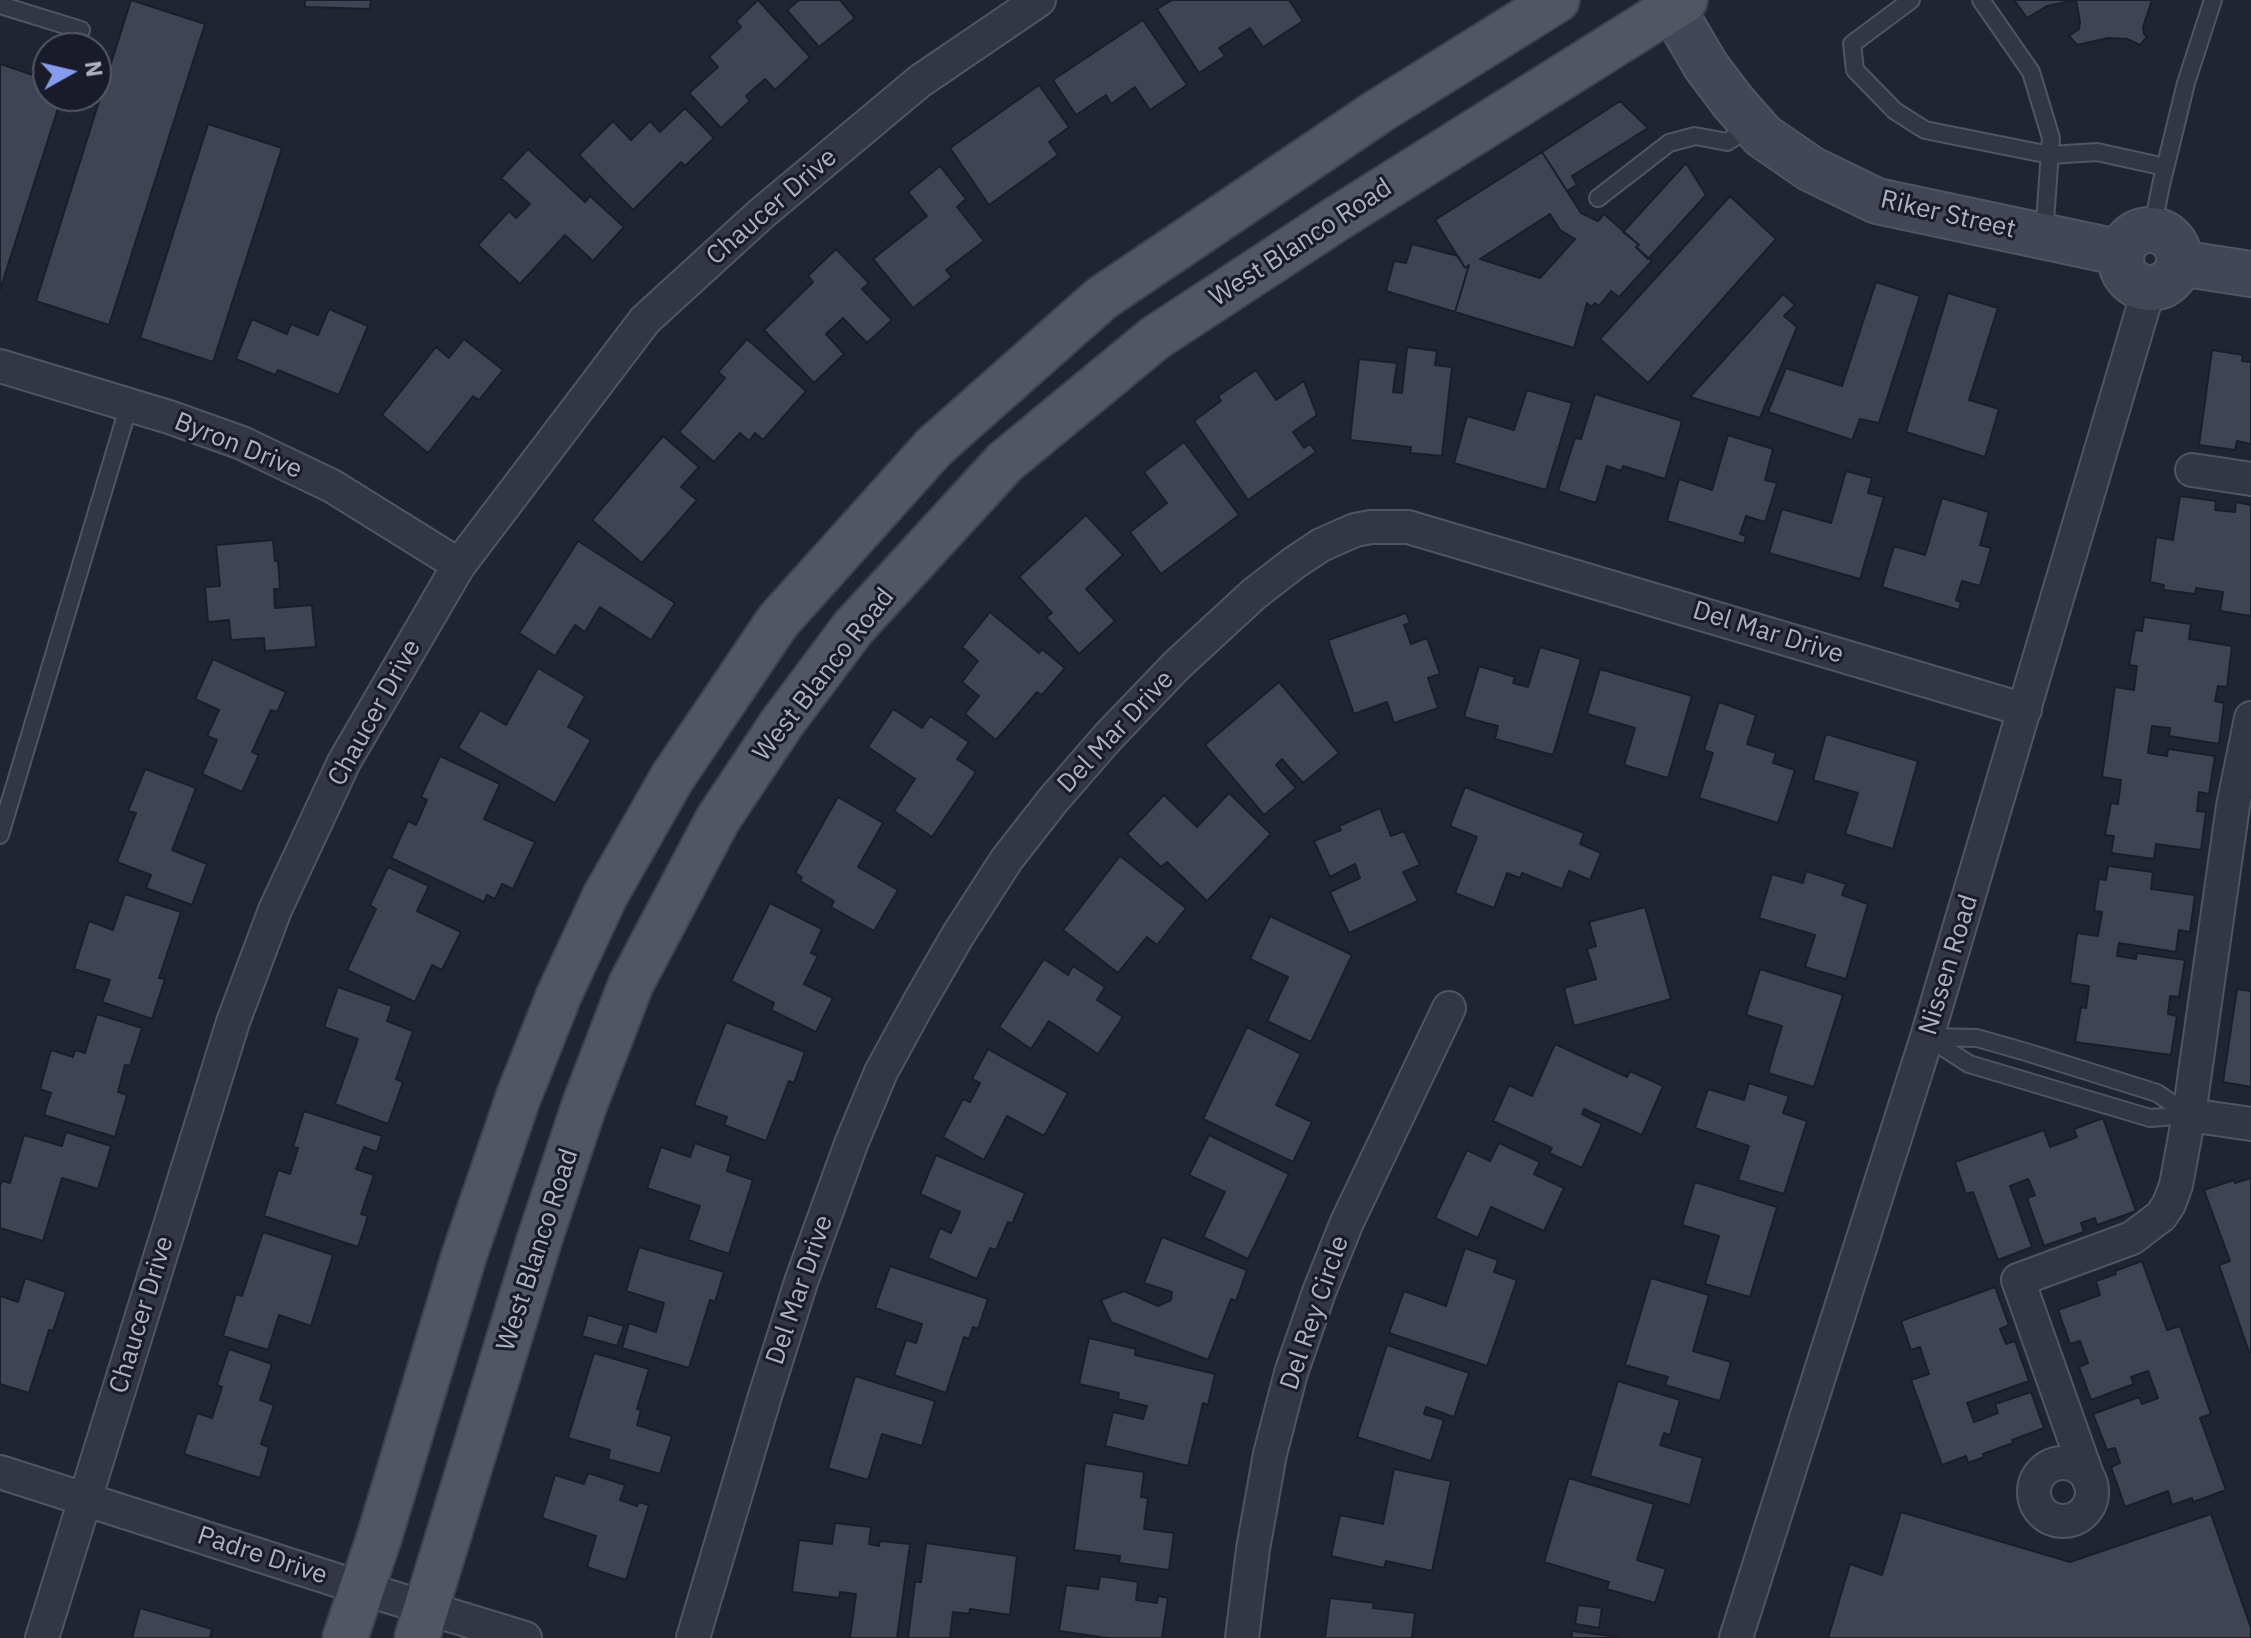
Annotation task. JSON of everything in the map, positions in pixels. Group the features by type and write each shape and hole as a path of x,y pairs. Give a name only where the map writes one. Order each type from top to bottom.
{"main road":[{"path":"345,1638 379,1538 468,1242 518,1098 559,995 605,896 672,778 778,621 934,447 1102,298 1379,111 1557,0"},
{"name":"West Blanco Road","path":"422,1623 539,1241 584,1106 631,984 718,819 782,723 853,628 1005,462 1155,338 1675,3"}],"street":[{"name":"Chaucer Drive","path":"42,1638 233,1022 275,910 344,762 459,565 645,320 761,214 920,81 1039,0"},
{"name":"Riker Street","path":"1675,3 1706,66 1733,102 1763,136 1811,169 1877,201 2044,237 2137,242"},
{"path":"2137,242 2170,237 2176,244 2179,254 2164,276"},
{"path":"2164,276 2251,274"},
{"name":"Nissen Road","path":"1736,1638 1927,1037 2025,710 2164,276"},
{"name":"Byron Drive","path":"0,366 242,443 332,486 459,565"},
{"path":"2192,470 2251,479"},
{"name":"Del Mar Drive","path":"693,1638 801,1282 881,1072 917,1006 1007,859 1054,799 1176,666 1254,594 1294,563 1321,545 1355,530 1408,527 2025,710"},
{"path":"2090,1483 2018,1280 2132,1238 2161,1216 2169,1204 2176,1185 2189,1115 2233,806 2251,718"},
{"name":"Del Rey Circle","path":"1242,1638 1253,1549 1270,1454 1296,1360 1347,1222 1449,1008"},
{"path":"2189,1115 2251,1124"},
{"name":"Padre Drive","path":"0,1472 361,1588 422,1623 525,1638"}],"lane":[{"path":"1911,0 1852,44 1855,70 1895,111 1925,130 2050,155 2097,152 2165,167"},
{"path":"1981,0 2031,72 2051,138 2044,237"},
{"path":"2137,242 2165,167 2186,83 2213,0"},
{"path":"0,5 81,30"},
{"path":"1598,198 1669,143 1695,136 1727,142 1754,125"},
{"path":"0,835 129,405"},
{"path":"1927,1037 1969,1064 2150,1118 2189,1115"},
{"path":"1927,1037 1977,1038 2026,1052 2157,1093 2189,1115"}],"building":[{"path":"131,0 205,24 109,325 36,301 96,112 112,112 112,60"},
{"path":"305,0 371,0 370,9 305,7"},
{"path":"758,0 810,57 775,90 765,79 746,96 750,101 721,128 689,93 718,67 709,57 741,27 736,21"},
{"path":"799,0 840,0 855,18 819,47 787,10"},
{"path":"1172,0 1289,0 1303,21 1263,47 1250,28 1219,48 1225,56 1199,73 1157,9"},
{"path":"2014,0 2076,0 2047,6 2027,18"},
{"path":"2076,0 2152,0 2143,27 2147,37 2140,45 2127,39 2108,38 2077,45 2069,36 2079,29"},
{"path":"1143,20 1187,85 1150,110 1135,87 1111,104 1106,95 1076,115 1053,80"},
{"path":"0,64 32,75 32,112 57,112 0,290"},
{"path":"1039,85 1069,127 1049,142 1058,155 989,205 950,148"},
{"path":"1620,101 1648,128 1572,176 1577,185 1567,191 1542,152"},
{"path":"685,108 714,138 685,166 681,162 633,210 579,155 613,121 631,140 650,121 660,132"},
{"path":"208,124 282,148 213,362 140,338"},
{"path":"528,149 585,202 590,196 624,227 593,261 565,235 520,284 478,245 509,211 516,218 530,204 501,178"},
{"path":"1542,152 1581,213 1598,221 1604,214 1652,261 1619,297 1611,291 1599,306 1595,303 1591,307 1587,303 1574,348 1455,312 1469,265 1465,268 1435,220","holes":["1550,214 1560,230 1575,239 1540,278 1480,259"]},
{"path":"1686,163 1706,195 1648,259 1636,247 1639,245 1623,232"},
{"path":"940,166 966,199 957,207 984,241 946,270 952,277 913,308 873,259 927,216 908,192"},
{"path":"1730,196 1776,239 1648,383 1600,339"},
{"path":"1412,244 1458,256 1465,268 1469,265 1455,312 1386,291 1394,261 1406,263"},
{"path":"836,249 869,283 862,289 892,320 867,343 843,318 826,334 844,354 814,383 764,330 813,282 808,276"},
{"path":"1876,282 1920,296 1879,423 1860,419 1852,440 1768,412 1786,368 1842,386"},
{"path":"1948,293 1998,308 1969,400 1999,409 1985,457 1906,432"},
{"path":"1783,294 1795,305 1784,316 1797,327 1760,418 1690,397"},
{"path":"329,309 368,326 339,395 278,370 275,375 236,359 252,319 287,334 291,324 318,335"},
{"path":"464,339 503,370 479,400 473,396 428,453 382,415 436,347 449,358"},
{"path":"747,339 806,391 763,440 755,433 749,441 740,433 714,462 679,432 725,378 718,372"},
{"path":"1407,347 1437,351 1435,365 1452,367 1442,456 1410,453 1411,447 1350,440 1359,359 1397,363 1393,392 1402,393"},
{"path":"2212,350 2243,355 2242,361 2251,362 2251,444 2237,441 2235,450 2199,445"},
{"path":"1256,370 1276,400 1304,381 1317,415 1293,432 1304,448 1310,444 1316,452 1248,500 1194,421 1221,401 1218,396"},
{"path":"1527,390 1572,403 1546,490 1454,463 1467,416 1514,430"},
{"path":"1595,394 1682,421 1665,479 1623,466 1621,471 1607,466 1596,503 1558,491 1575,438 1581,439"},
{"path":"1728,435 1773,449 1765,480 1777,483 1765,522 1746,516 1740,534 1746,536 1744,544 1667,521 1679,479 1712,490"},
{"path":"663,436 699,467 681,487 697,500 642,563 592,520"},
{"path":"1184,442 1239,515 1161,574 1130,532 1167,503 1144,472"},
{"path":"1846,471 1872,478 1868,493 1884,497 1860,579 1769,553 1782,509 1831,523"},
{"path":"2180,496 2216,501 2215,510 2235,512 2236,502 2251,505 2251,616 2220,611 2223,592 2196,588 2195,594 2163,590 2164,585 2150,582 2156,537 2173,540"},
{"path":"1942,498 1989,512 1980,545 1991,548 1980,586 1962,581 1956,600 1961,602 1959,610 1882,587 1894,546 1925,555"},
{"path":"1086,515 1123,555 1086,589 1115,621 1079,654 1046,617 1052,613 1019,577"},
{"path":"273,540 280,589 274,589 275,608 312,605 316,647 265,651 264,638 231,640 229,620 208,622 205,587 220,586 216,545"},
{"path":"578,541 675,603 651,640 600,607 585,632 575,625 555,656 519,633"},
{"path":"990,612 1039,653 1042,649 1065,668 1042,695 1037,692 996,740 965,714 979,696 962,682 978,661 962,647"},
{"path":"1406,613 1410,623 1404,625 1411,644 1427,638 1440,674 1428,678 1438,708 1394,723 1387,702 1354,714 1328,640"},
{"path":"2144,617 2191,624 2189,639 2232,646 2227,687 2218,686 2215,701 2224,703 2219,744 2169,736 2170,728 2152,726 2148,753 2167,756 2168,749 2215,756 2209,794 2199,792 2197,811 2206,812 2201,850 2156,844 2154,859 2111,853 2114,836 2105,835 2111,803 2118,804 2121,780 2102,777 2115,687 2134,690 2137,666 2129,665 2135,630 2142,631"},
{"path":"1540,647 1581,659 1553,755 1495,739 1498,726 1464,717 1479,666 1515,677 1513,683 1528,687"},
{"path":"213,659 286,692 277,712 271,710 252,752 259,755 242,792 202,774 217,740 207,736 219,710 195,699"},
{"path":"538,668 585,696 568,727 591,740 555,803 458,748 480,710 506,725"},
{"path":"1600,669 1692,696 1668,778 1624,765 1635,728 1587,714"},
{"path":"1279,682 1339,753 1303,783 1282,759 1276,765 1296,788 1264,815 1205,745"},
{"path":"1719,702 1756,715 1747,744 1776,753 1773,763 1795,770 1778,823 1699,798 1713,753 1704,750"},
{"path":"893,709 922,728 930,716 969,742 957,759 976,772 932,837 894,811 915,779 868,747"},
{"path":"1826,734 1918,761 1893,849 1845,834 1858,793 1813,780"},
{"path":"440,756 500,784 484,819 535,842 513,889 502,884 495,899 487,895 484,902 391,858 408,821 416,825 427,800 421,797"},
{"path":"145,769 196,788 172,850 207,864 192,905 146,888 151,875 117,862 136,813 128,811"},
{"path":"1465,787 1584,833 1580,844 1601,853 1590,880 1569,871 1562,889 1522,873 1520,878 1507,873 1494,908 1455,893 1477,837 1450,826"},
{"path":"1229,793 1271,834 1207,901 1167,862 1161,867 1127,834 1164,795 1197,827"},
{"path":"838,797 883,823 858,867 898,890 874,931 831,907 834,901 800,881 802,877 795,873"},
{"path":"1380,808 1391,836 1404,831 1420,865 1403,872 1418,901 1349,933 1330,892 1360,878 1355,864 1330,877 1314,841"},
{"path":"1120,856 1186,908 1157,945 1147,937 1118,973 1063,930"},
{"path":"2108,866 2153,872 2151,889 2195,895 2190,932 2179,930 2176,952 2119,943 2117,956 2136,959 2137,953 2185,960 2179,997 2170,996 2168,1014 2177,1016 2171,1055 2075,1042 2081,1007 2086,1008 2089,986 2070,983 2077,933 2098,936 2102,912 2094,911 2099,879 2106,880"},
{"path":"388,867 429,886 417,911 461,932 442,970 432,965 415,1002 347,970 376,909 370,905"},
{"path":"1806,871 1846,884 1842,895 1868,904 1846,979 1805,967 1815,935 1759,918 1772,874 1803,883"},
{"path":"125,894 181,912 159,978 165,979 152,1019 102,1002 110,980 74,969 89,921 113,930"},
{"path":"770,903 822,929 811,953 818,956 804,984 833,998 816,1032 771,1010 774,1003 731,981"},
{"path":"1645,907 1671,999 1574,1026 1564,988 1596,979 1587,949 1596,946 1589,922"},
{"path":"1270,916 1352,955 1311,1042 1267,1021 1288,977 1250,959"},
{"path":"1044,959 1068,975 1073,966 1105,987 1097,1000 1123,1017 1098,1054 1049,1021 1031,1049 999,1027"},
{"path":"1760,969 1843,995 1814,1087 1768,1073 1782,1026 1746,1015"},
{"path":"338,987 392,1006 387,1021 413,1031 396,1079 403,1082 388,1124 335,1104 358,1039 324,1027"},
{"path":"2237,989 2251,991 2251,1087 2223,1082"},
{"path":"97,1014 142,1028 130,1066 125,1065 118,1092 127,1095 115,1137 44,1115 51,1093 40,1089 51,1050 73,1057 75,1050 85,1053"},
{"path":"726,1022 805,1052 794,1083 789,1081 766,1141 724,1125 727,1117 694,1105"},
{"path":"1247,1027 1301,1054 1276,1105 1312,1122 1293,1162 1203,1119"},
{"path":"1555,1044 1627,1077 1630,1071 1663,1086 1642,1135 1584,1109 1582,1114 1602,1124 1582,1168 1549,1153 1552,1148 1493,1121 1509,1085 1532,1096"},
{"path":"988,1049 1068,1093 1044,1136 1007,1116 984,1160 943,1137 963,1099 970,1102 980,1083 972,1079"},
{"path":"1749,1083 1789,1096 1783,1113 1807,1121 1784,1194 1738,1180 1749,1146 1695,1128 1708,1089 1744,1100"},
{"path":"304,1111 382,1136 377,1152 364,1147 356,1169 374,1175 361,1214 368,1216 358,1247 264,1216 278,1170 290,1174 298,1148 293,1147"},
{"path":"2103,1118 2136,1211 2097,1225 2095,1218 2081,1223 2084,1232 2044,1246 2027,1198 2035,1195 2028,1179 2010,1186 2032,1247 1998,1260 1973,1192 1966,1194 1955,1162 2044,1130 2050,1147 2077,1137 2074,1129"},
{"path":"66,1132 111,1146 98,1189 62,1178 43,1241 0,1228 0,1186 2,1181 10,1183 24,1135 62,1146"},
{"path":"1209,1135 1289,1174 1248,1259 1203,1237 1225,1192 1189,1175"},
{"path":"695,1143 731,1156 727,1171 753,1180 729,1254 688,1240 700,1206 647,1188 661,1147 690,1157"},
{"path":"1499,1143 1540,1162 1534,1174 1564,1188 1544,1231 1491,1207 1478,1238 1435,1218 1467,1150 1490,1161"},
{"path":"936,1155 1025,1193 1012,1224 1008,1222 996,1250 990,1248 977,1279 928,1258 940,1228 951,1233 960,1212 920,1194"},
{"path":"2251,1178 2249,1352 2219,1265 2230,1261 2204,1190"},
{"path":"1695,1182 1777,1207 1750,1297 1705,1284 1719,1236 1682,1225"},
{"path":"263,1232 333,1255 311,1326 279,1315 268,1350 223,1336 236,1294 242,1296"},
{"path":"1162,1237 1247,1270 1236,1301 1231,1299 1208,1360 1111,1322 1101,1300 1124,1291 1158,1306 1171,1300 1172,1292 1144,1283"},
{"path":"639,1247 724,1272 715,1302 710,1300 689,1368 622,1348 629,1323 656,1332 664,1303 626,1291"},
{"path":"1465,1248 1498,1260 1494,1272 1517,1280 1487,1366 1389,1333 1404,1291 1446,1306"},
{"path":"2142,1261 2167,1330 2180,1326 2211,1414 2200,1418 2226,1490 2193,1502 2192,1498 2172,1505 2168,1491 2125,1507 2111,1467 2120,1463 2115,1448 2107,1450 2093,1414 2139,1397 2142,1404 2158,1398 2148,1371 2131,1377 2134,1384 2091,1400 2079,1367 2088,1363 2080,1341 2070,1344 2058,1310 2100,1295 2096,1281"},
{"path":"890,1266 988,1299 978,1329 973,1327 969,1339 964,1337 946,1393 894,1375 906,1340 916,1343 922,1324 875,1308"},
{"path":"25,1278 66,1292 53,1331 49,1330 29,1393 0,1384 0,1296 18,1302"},
{"path":"1651,1278 1709,1295 1693,1351 1731,1362 1720,1401 1665,1385 1668,1377 1625,1365"},
{"path":"1995,1287 2009,1325 2000,1329 2006,1344 2015,1341 2029,1381 1967,1403 1974,1422 1998,1413 1995,1404 2031,1392 2044,1428 2012,1440 2013,1443 1968,1463 1966,1456 1942,1465 1911,1380 1929,1374 1920,1347 1911,1350 1901,1321"},
{"path":"588,1315 624,1326 617,1346 582,1336"},
{"path":"1089,1338 1136,1349 1135,1355 1215,1374 1208,1405 1203,1403 1188,1466 1105,1446 1113,1412 1143,1419 1147,1406 1118,1399 1119,1393 1079,1384"},
{"path":"1387,1345 1469,1373 1454,1417 1426,1407 1424,1414 1444,1420 1431,1461 1357,1437"},
{"path":"229,1349 272,1364 260,1400 274,1405 261,1444 269,1447 260,1478 184,1454 197,1413 212,1418 222,1387 217,1385"},
{"path":"594,1353 649,1369 637,1409 641,1410 637,1425 672,1436 660,1474 608,1459 610,1450 568,1438"},
{"path":"855,1376 935,1401 922,1446 882,1434 868,1480 828,1468"},
{"path":"1618,1381 1680,1400 1670,1435 1664,1433 1660,1445 1703,1458 1690,1505 1590,1476"},
{"path":"1085,1463 1144,1472 1141,1497 1148,1498 1144,1529 1174,1533 1169,1570 1119,1563 1120,1556 1074,1550"},
{"path":"1394,1469 1451,1481 1432,1571 1386,1561 1384,1568 1331,1556 1340,1515 1383,1524"},
{"path":"588,1473 625,1485 620,1500 637,1506 639,1502 649,1505 626,1580 587,1567 596,1536 542,1518 555,1475 584,1484"},
{"path":"1569,1478 1654,1504 1637,1560 1666,1569 1655,1603 1607,1589 1609,1582 1544,1562"},
{"path":"1901,1512 2070,1562 2211,1514 2251,1628 2251,1638 1828,1638 1850,1564 1882,1575"},
{"path":"835,1523 871,1527 869,1544 879,1546 880,1541 910,1544 897,1638 850,1638 856,1594 840,1592 839,1598 792,1592 799,1540 832,1544"},
{"path":"926,1543 1017,1556 1010,1615 970,1609 969,1614 953,1612 950,1638 908,1638 915,1582 921,1582"},
{"path":"1100,1576 1138,1582 1136,1600 1157,1603 1158,1596 1168,1598 1162,1638 1107,1638 1059,1631 1066,1585 1098,1589"},
{"path":"1330,1598 1374,1603 1373,1608 1415,1613 1412,1638 1325,1638"},
{"path":"1578,1605 1602,1608 1599,1628 1575,1624"},
{"path":"140,1608 212,1629 210,1638 132,1638"},
{"path":"1572,1631 1619,1637 1572,1638"}]}
